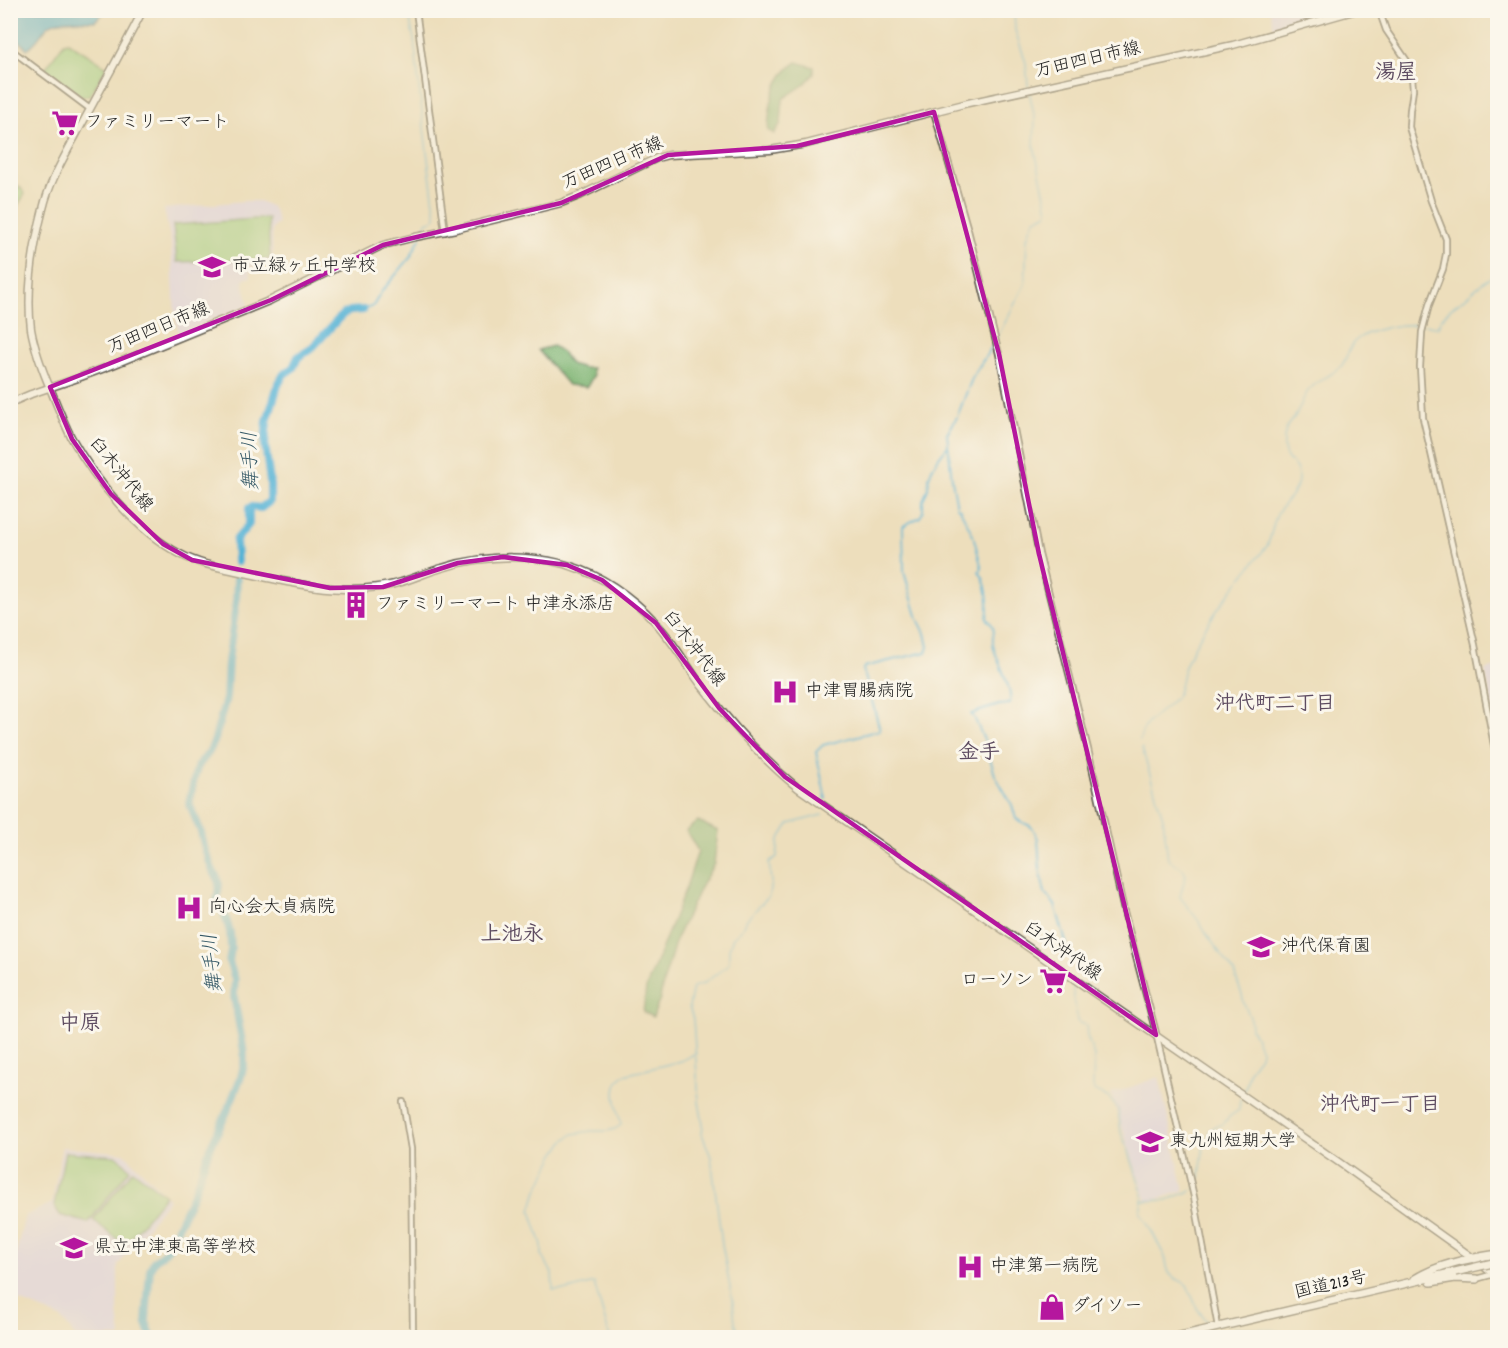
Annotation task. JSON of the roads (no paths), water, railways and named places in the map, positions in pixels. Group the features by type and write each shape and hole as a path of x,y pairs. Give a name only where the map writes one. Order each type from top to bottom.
{"highway":[{"path":"1409,1283 1426,1272 1473,1258 1497,1254"},
{"name":"国道213号","path":"1171,1338 1497,1262"},
{"path":"1409,1283 1419,1284 1455,1278 1476,1279"}],"main road":[{"name":"臼木沖代線","path":"143,10 50,188 43,207 33,255 30,295 31,328 36,352 72,439 111,494 130,514 158,540 192,560 291,583 330,588 382,587 458,563 504,557 567,565 602,580 639,606 656,623 719,708 756,750 786,777 1495,1273"},
{"name":"万田四日市線","path":"10,403 97,371 271,300 383,245 545,208 572,199 657,158 668,155 770,150 797,146 1049,84 1233,45 1357,10"}],"street":[{"path":"416,10 445,232"},
{"path":"1379,10 1386,30 1407,61 1412,77 1409,127 1431,201 1446,239 1443,269 1422,330 1420,367 1423,418 1472,631 1497,761"},
{"path":"10,49 90,109"},
{"path":"934,112 968,230 999,354 1039,554 1194,1197 1218,1327"},
{"path":"403,1102 411,1149 413,1338"},
{"path":"1476,1279 1495,1273"}],"water":[{"path":"11,10 106,11 95,21 70,20 51,24 27,49 11,32"}],"waterway":[{"path":"409,10 436,217 426,222 422,234"},
{"path":"1014,10 1015,30 1026,63 1028,86"},
{"path":"997,338 1025,284 1027,239 1030,229 1034,220 1047,213 1048,210 1034,146 1035,119 1029,91"},
{"path":"363,310 373,306 382,291 410,258 420,238"},
{"path":"1426,325 1438,327 1441,319 1451,308 1498,272"},
{"name":"舞手川","path":"237,562 236,540 249,524 249,508 261,508 270,501 265,444 267,421 278,385 284,374 293,368 298,357 311,349 342,315 350,311 363,310"},
{"path":"1140,740 1142,732 1150,721 1177,695 1185,667 1208,623 1267,546 1277,515 1295,490 1297,471 1285,454 1284,438 1288,425 1309,390 1339,368 1353,343 1361,337 1386,328 1421,325"},
{"path":"995,342 973,376 957,417 947,434 957,507 973,535 982,569 979,571 987,594 987,619 994,629 993,645 1010,698 1010,704 971,714 985,742 995,775 1012,805 1016,819 1030,826 1038,839 1040,870 1045,893 1055,905 1068,949"},
{"path":"826,799 816,752 823,745 880,730 864,667 926,652 928,647 904,572 903,526 920,517 923,512 923,500 928,489 929,477 947,447"},
{"name":"舞手川","path":"152,1338 146,1321 150,1269 154,1261 172,1243 241,1077 244,1064 234,997 235,979 229,962 230,932 224,913 217,901 219,884 217,877 189,803 198,766 214,742 226,698 237,576"},
{"path":"1142,748 1163,818 1168,859 1183,869 1186,875 1180,897 1234,972 1250,1017 1251,1028 1261,1050 1260,1056 1250,1069 1242,1094"},
{"path":"741,1338 735,1322 722,1244 711,1157 702,1134 693,1019 689,1007 693,987 703,984 727,966 733,937 769,896 771,882 769,862 777,857 779,840 789,824 822,815"},
{"path":"1072,984 1077,1021 1086,1025 1094,1056 1093,1087 1095,1091 1109,1098 1118,1109 1121,1133 1143,1195 1140,1212 1165,1257 1169,1273 1187,1285 1197,1308 1208,1324 1214,1325"},
{"path":"610,1338 594,1283 568,1290 553,1290 552,1273 542,1255 542,1245 531,1211 537,1191 564,1141 573,1134 607,1131 621,1125 615,1092 619,1080 624,1075 681,1061 696,1053"},
{"path":"1195,1189 1200,1176 1204,1143 1210,1130 1223,1124 1239,1110 1240,1099"},
{"path":"1142,1201 1167,1200 1191,1191"},
{"path":"1233,1327 1273,1330 1293,1338"}],"place":[{"name":"ファミリーマート","path":"65,123"},
{"name":"市立緑ヶ丘中学校","path":"212,267"},
{"name":"ファミリーマート 中津永添店","path":"356,605"},
{"name":"中津胃腸病院","path":"785,692"},
{"name":"向心会大貞病院","path":"189,908"},
{"name":"沖代保育園","path":"1261,947"},
{"name":"ローソン","path":"1053,981"},
{"name":"東九州短期大学","path":"1150,1142"},
{"name":"県立中津東高等学校","path":"74,1248"},
{"name":"中津第一病院","path":"970,1267"},
{"name":"ダイソー","path":"1052,1307"}],"district":[{"name":"湯屋","path":"1396,74"},
{"name":"沖代町二丁目","path":"1275,705"},
{"name":"金手","path":"979,754"},
{"name":"上池永","path":"512,936"},
{"name":"中原","path":"80,1025"},
{"name":"沖代町一丁目","path":"1380,1106"}]}
